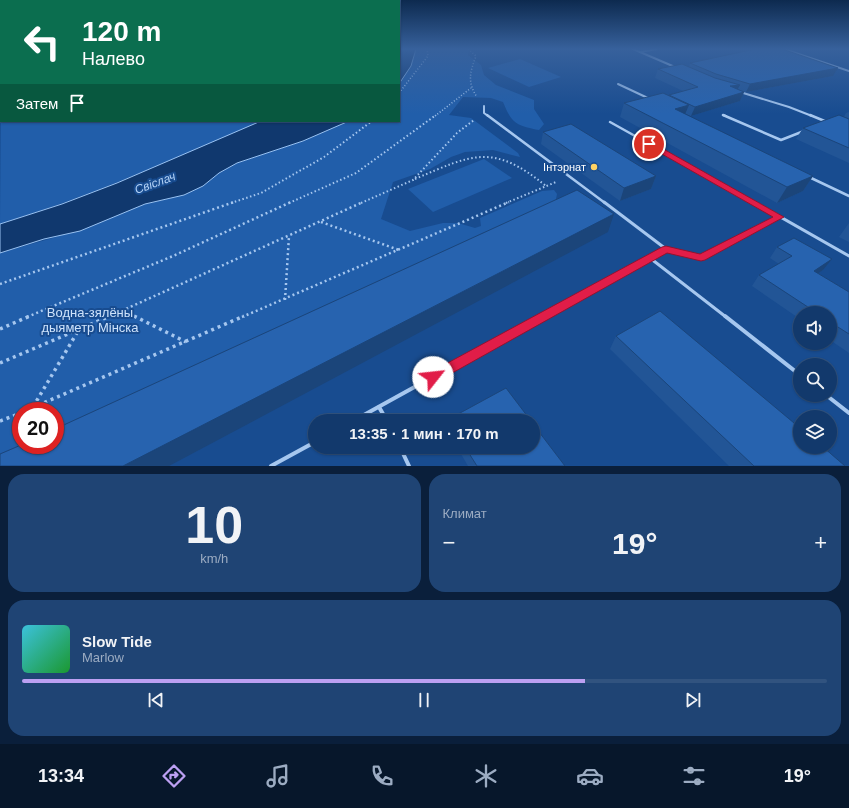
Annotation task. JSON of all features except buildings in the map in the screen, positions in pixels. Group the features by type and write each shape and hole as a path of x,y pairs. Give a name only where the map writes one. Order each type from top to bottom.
{"lane":[{"path":"618,84 653,101"},
{"path":"733,90 789,107 827,122 821,125"},
{"path":"484,106 484,113 666,250 701,257 780,217"},
{"path":"722,116 781,140 807,130"},
{"path":"610,122 849,256"},
{"path":"807,176 849,196"},
{"path":"365,414 666,250"},
{"path":"650,258 793,370"},
{"path":"835,402 849,413"},
{"path":"379,406 383,414"},
{"path":"271,466 308,446"},
{"path":"403,454 409,466"}],"path":[{"path":"400,93 417,71"},
{"path":"470,71 469,74 471,88 484,106"},
{"path":"0,329 173,256 356,173 420,128 471,88"},
{"path":"413,180 457,133 484,113"},
{"path":"0,284 261,193 324,157 371,122"},
{"path":"0,363 78,331 461,159 474,156 487,156 514,163 546,186"},
{"path":"47,402 546,186 570,178"},
{"path":"320,222 400,250"},
{"path":"285,300 289,236"},
{"path":"122,310 186,342"},
{"path":"37,402 78,331"},
{"path":"0,421 12,416"}],"green space":[{"name":"Водна-зялёны дыяметр Мінска","path":"407,71 483,71 484,75 496,85 534,100 534,109 544,124 539,130 525,127 512,119 503,102 491,98 463,97 449,115 471,118 518,153 520,157 493,150 465,152 451,157 430,169 393,182 381,219 410,231 443,223 458,223 475,228 481,226 480,218 542,191 554,190 557,194 555,204 502,231 482,233 467,245 64,427 64,402 12,402 12,449 0,455 0,253 56,237 145,204 184,195 203,186 219,173 237,163 303,141 347,122 400,122 400,83"},
{"path":"494,71 547,71 561,77 529,87"},
{"path":"1,122 259,122 99,189 0,224"},
{"path":"484,159 512,178 433,212 408,189"}],"water":[{"path":"400,71 408,71 400,82"},
{"name":"Свіслач","path":"259,122 347,122 303,141 237,163 219,173 203,186 184,195 145,204 80,231 44,239 0,253 0,224 62,204 117,183"}],"place":[{"name":"Інтэрнат","path":"594,167"}],"route":[{"path":"433,377 666,250 701,257 780,217 649,144"}]}
